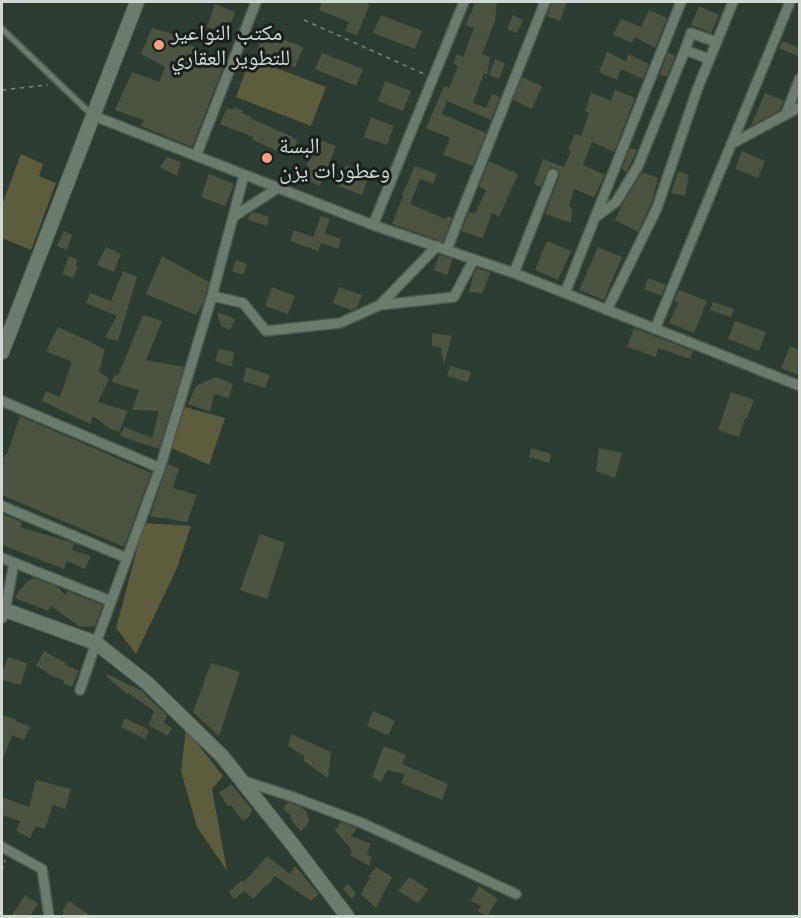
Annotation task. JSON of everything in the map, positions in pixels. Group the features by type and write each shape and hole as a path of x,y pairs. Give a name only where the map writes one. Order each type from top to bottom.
{"street":[{"path":"2,352 137,2"},
{"path":"196,156 256,2"},
{"path":"373,225 464,2"},
{"path":"447,249 545,2"},
{"path":"565,293 681,2"},
{"path":"607,310 657,208 697,90 733,2"},
{"path":"656,329 790,2"},
{"path":"595,217 616,202 638,166 691,33 716,42"},
{"path":"686,50 710,59"},
{"path":"786,114 800,78"},
{"path":"731,144 800,107"},
{"path":"94,116 373,225 514,273 800,386"},
{"path":"514,273 553,174"},
{"path":"80,690 160,468 212,296 244,175"},
{"path":"233,217 278,188"},
{"path":"380,304 436,246"},
{"path":"212,296 243,303 266,331 339,322 380,304 454,297 474,258"},
{"path":"2,401 160,468"},
{"path":"2,506 127,558"},
{"path":"2,558 111,601"},
{"path":"14,563 3,613 96,643 147,683 222,756 347,916"},
{"path":"242,780 362,823 516,894"},
{"path":"5,849 42,869 49,916"}],"lane":[{"path":"2,29 94,116"}],"path":[{"path":"304,20 433,78"},
{"path":"2,90 56,84"},
{"path":"2,871 5,849"}],"shaded area":[{"path":"250,58 326,87 311,126 236,97"},
{"path":"21,154 43,164 39,176 56,183 31,250 2,238 2,205"},
{"path":"185,407 225,418 209,465 172,448"},
{"path":"144,523 191,526 177,568 136,654 116,628"},
{"path":"186,729 223,776 212,789 227,871 197,827 181,771"}],"building":[{"path":"322,2 370,4 357,35 345,31 349,22 319,10"},
{"path":"475,2 497,2 495,21 482,54 490,57 487,75 484,73 473,103 486,108 492,94 500,97 491,120 447,101 442,114 486,133 473,166 443,155 450,138 426,128 444,86 449,88 458,66 453,64 457,54 463,57 474,28 466,25"},
{"path":"552,2 567,2 560,21 547,16"},
{"path":"215,4 235,12 227,34 207,27"},
{"path":"699,6 719,15 711,33 691,25"},
{"path":"649,10 667,18 655,48 635,37 632,43 613,35 621,19 641,27"},
{"path":"381,15 422,31 415,49 373,33"},
{"path":"513,15 523,20 517,33 507,29"},
{"path":"152,28 184,37 182,42 226,60 192,147 141,126 144,120 115,110 132,72 159,82 165,67 141,54"},
{"path":"265,32 303,47 295,67 256,52"},
{"path":"782,41 800,48 800,57 779,48"},
{"path":"607,52 626,61 628,54 649,64 643,79 621,69 617,80 599,72"},
{"path":"668,52 675,56 667,77 660,74"},
{"path":"322,53 363,69 356,86 315,69"},
{"path":"495,59 505,63 499,79 489,75"},
{"path":"522,77 542,86 532,109 513,100"},
{"path":"385,81 411,91 403,111 378,101"},
{"path":"615,90 635,98 614,152 592,142 583,165 605,175 594,197 574,189 569,207 572,208 571,223 545,214 560,174 556,168 551,167 541,187 534,184 543,159 564,167 575,134 581,136 589,113 585,111 591,93 611,100"},
{"path":"765,93 784,101 780,110 751,126"},
{"path":"234,107 243,111 242,113 250,118 298,140 291,157 252,140 253,137 220,124 227,108 233,110"},
{"path":"371,117 394,126 387,145 364,137"},
{"path":"318,139 336,146 320,186 301,178"},
{"path":"630,148 637,150 626,173 622,168"},
{"path":"742,151 765,161 758,178 735,169"},
{"path":"167,157 181,162 177,176 160,167"},
{"path":"489,161 518,174 499,217 492,213 483,238 461,231 469,212 475,214 486,190 479,187"},
{"path":"346,165 370,174 362,195 338,186"},
{"path":"415,166 437,174 433,184 420,179 410,204 446,219 448,216 452,218 443,242 392,224"},
{"path":"678,171 689,175 685,196 671,193"},
{"path":"642,172 658,178 653,199 638,232 615,220"},
{"path":"209,174 234,184 225,206 201,197"},
{"path":"253,212 269,217 267,226 248,220"},
{"path":"321,216 330,219 325,233 341,239 338,249 321,243 318,251 290,241 294,230 313,237"},
{"path":"64,231 72,235 67,250 57,246"},
{"path":"547,241 571,251 558,280 535,270"},
{"path":"106,247 121,254 114,272 97,265"},
{"path":"598,247 622,257 604,300 579,290"},
{"path":"439,255 453,259 447,275 434,270"},
{"path":"69,256 78,260 75,266 78,267 73,278 62,274"},
{"path":"162,256 209,282 203,303 196,315 146,294"},
{"path":"236,260 247,264 243,275 232,271"},
{"path":"477,268 490,272 483,293 469,292"},
{"path":"123,271 137,277 118,341 105,337 117,316 86,303 90,293 111,301"},
{"path":"648,278 666,285 661,296 644,289"},
{"path":"272,287 295,296 288,314 265,306"},
{"path":"339,287 362,295 357,308 351,310 333,303"},
{"path":"679,290 707,301 694,333 669,323 678,303 674,301"},
{"path":"713,302 734,309 731,317 710,310"},
{"path":"217,312 235,319 230,330 221,326"},
{"path":"143,315 162,321 146,360 184,367 159,449 120,436 124,427 152,438 159,411 132,410 139,390 112,382 114,375 118,376"},
{"path":"735,321 766,332 759,351 728,339"},
{"path":"58,327 105,350 99,371 109,379 98,402 128,411 119,432 109,428 93,416 90,424 42,401 46,391 60,397 72,362 46,351"},
{"path":"634,328 693,351 690,359 658,348 656,357 627,347"},
{"path":"432,333 452,336 444,364 441,348 432,346"},
{"path":"790,346 800,350 800,376 781,368"},
{"path":"219,349 234,352 232,367 215,361"},
{"path":"450,366 471,372 468,382 447,376"},
{"path":"246,367 270,375 265,388 243,381"},
{"path":"215,377 233,384 229,398 214,394 210,412 188,404 196,386"},
{"path":"731,392 754,400 739,437 718,430"},
{"path":"20,416 151,473 124,547 2,495 2,462"},
{"path":"531,448 551,454 549,463 529,457"},
{"path":"599,448 622,453 615,478 596,471"},
{"path":"168,464 179,468 173,488 197,495 187,522 150,516"},
{"path":"2,514 22,522 20,527 74,543 72,550 91,556 85,569 67,561 64,569 2,545"},
{"path":"260,534 285,543 267,599 240,590"},
{"path":"34,578 56,586 66,595 67,591 103,605 95,626 80,627 51,606 48,611 15,598 28,581"},
{"path":"44,651 79,671 72,687 36,666"},
{"path":"8,657 27,663 21,685 2,680 2,667 4,668"},
{"path":"211,663 240,672 219,736 193,712"},
{"path":"107,674 142,691 156,705 154,711 127,694 106,676"},
{"path":"156,705 167,715 164,723 172,728 167,736 149,725"},
{"path":"373,711 395,721 388,735 367,726"},
{"path":"2,715 30,727 24,740 12,735 3,759 2,759"},
{"path":"125,718 149,730 145,739 121,727"},
{"path":"291,734 331,752 328,778 304,761 304,756 288,746"},
{"path":"384,746 406,755 402,764 448,784 442,800 401,783 405,774 387,770 381,782 372,777"},
{"path":"36,780 71,789 65,809 53,805 45,829 36,826 30,838 16,831 20,821 2,815 2,797 29,807"},
{"path":"231,784 252,809 249,817 243,821 219,793"},
{"path":"288,802 303,808 307,813 309,822 301,832 283,808"},
{"path":"341,822 357,828 351,836 371,844 366,854 372,857 369,866 350,855 352,850 333,828 336,829"},
{"path":"267,856 290,874 295,866 319,894 311,901 275,876 253,899 245,891 234,899 229,892 242,880 244,882"},
{"path":"376,867 392,877 376,908 361,894 370,878 368,877"},
{"path":"409,877 428,889 418,903 398,891"},
{"path":"348,884 356,893 352,899 343,889"},
{"path":"479,886 498,899 487,916 477,911 482,906 471,901"},
{"path":"25,895 38,904 30,916 11,916"},
{"path":"69,901 91,916 62,916 64,912 62,911"}],"place":[{"name":"مكتب النواعير للتطوير العقاري","path":"159,45"},
{"name":"البسة وعطورات يزن","path":"267,158"}]}
